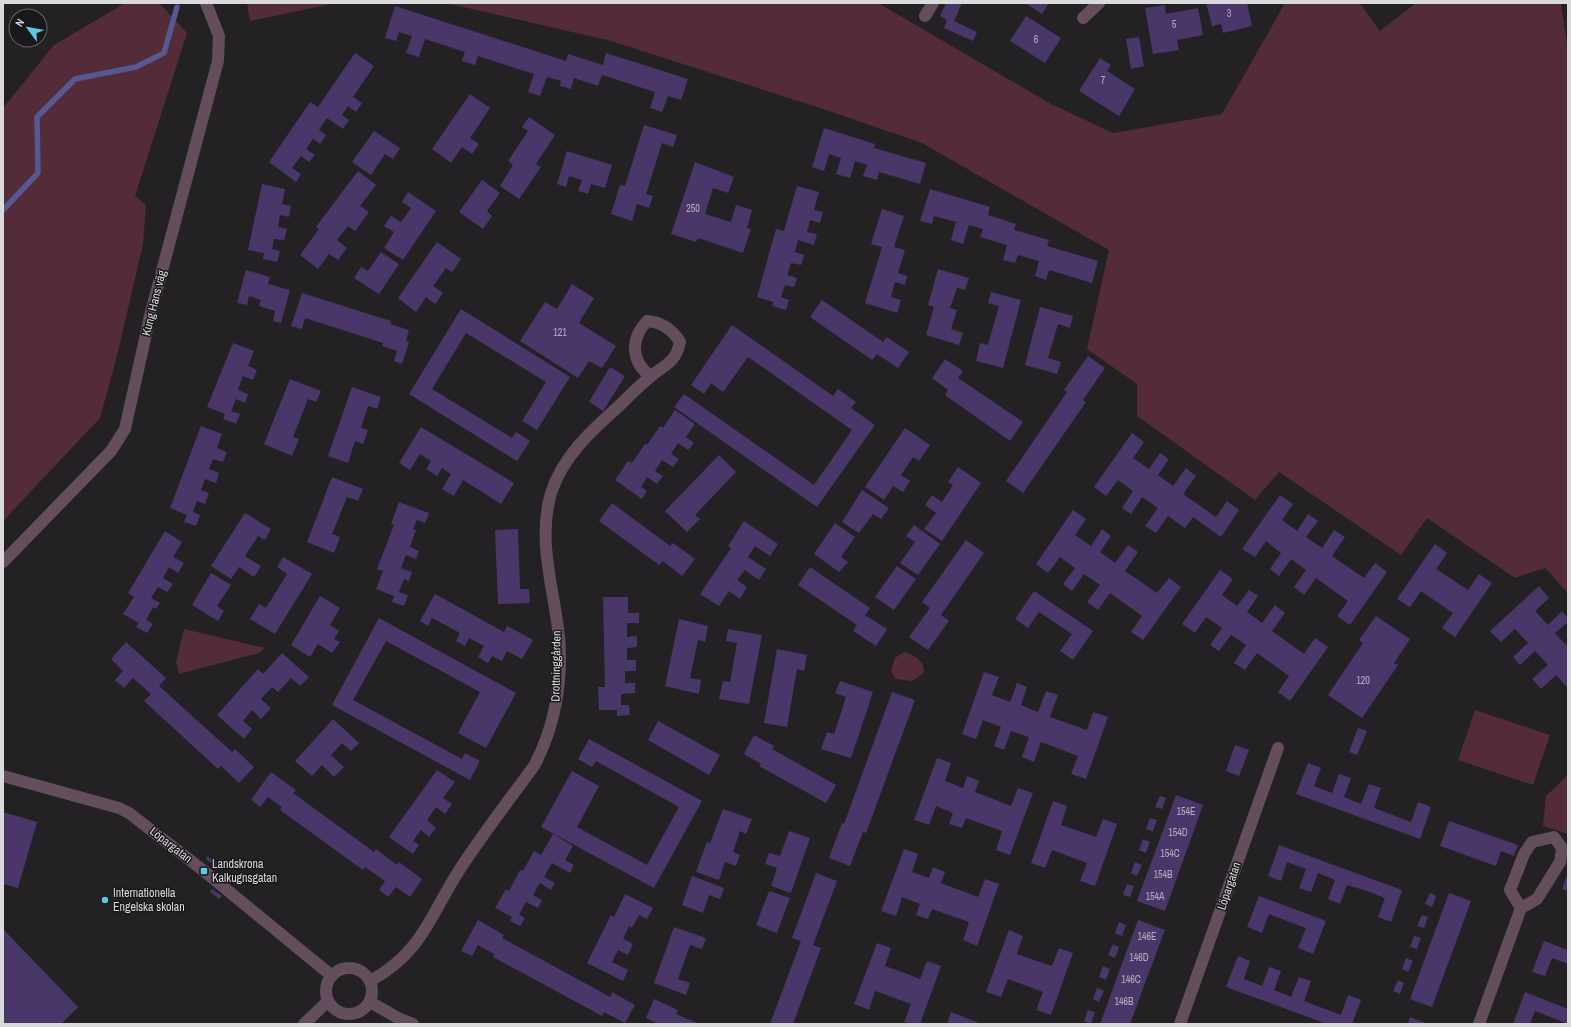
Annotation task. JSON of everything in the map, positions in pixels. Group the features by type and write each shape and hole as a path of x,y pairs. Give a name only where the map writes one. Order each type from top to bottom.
{"street":[{"name":"Kung Hans väg","path":"3,562 111,451 125,429 150,316 218,61 219,36 206,3"},
{"path":"925,16 933,3"},
{"path":"1083,18 1099,3"},
{"name":"Drottninggården","path":"370,981 402,958 415,946 459,870 534,766 543,749 557,698 558,674 559,637 545,548 545,527 551,493 566,461 574,449 594,428 650,376 669,363 678,353 680,342 675,334 666,326 658,322 647,321 639,329 635,341 636,358 641,368 650,376"},
{"name":"Löpargatan","path":"1180,1024 1278,748"},
{"name":"Löpargatan","path":"3,776 118,808 129,814 204,871 332,976"},
{"path":"1479,1024 1521,908 1536,899 1560,862 1562,848 1554,837 1532,842 1524,854 1510,890 1521,908"},
{"path":"352,968 363,972 370,981 372,993 370,1002 360,1011 351,1014 338,1011 328,1001 326,988 332,976 342,970 352,968"},
{"path":"304,1024 328,1001"},
{"path":"370,1002 398,1018 413,1024"}],"shaded area":[{"path":"125,3 159,3 187,33 135,196 146,205 143,244 116,360 100,418 3,521 3,108 54,45"},
{"path":"247,3 336,3 250,21"},
{"path":"446,3 878,3 1051,104 1113,133 1222,114 1285,3 1360,3 1380,31 1416,3 1561,3 1568,51 1568,593 1545,568 1515,578 1427,518 1401,555 1279,472 1255,500 1137,416 1137,384 1087,349 1109,250 922,143 826,110 611,41"},
{"path":"184,629 265,648 259,653 179,674 176,662"},
{"path":"906,652 922,663 924,670 923,674 912,681 896,679 891,671 895,658"},
{"path":"1475,710 1550,735 1533,785 1458,760"},
{"path":"1568,775 1568,834 1543,826 1546,796"}],"building":[{"path":"946,3 962,3 954,21 977,32 973,41 944,28 947,20 940,16"},
{"path":"1025,3 1049,3 1042,14"},
{"path":"1206,3 1247,3 1252,26 1223,33 1221,24 1212,26"},
{"path":"1165,5 1166,14 1198,8 1203,35 1177,40 1179,50 1153,54 1145,8"},
{"path":"395,6 566,61 568,54 603,65 606,53 688,79 681,100 668,96 662,112 650,108 655,92 602,75 598,86 574,78 571,89 560,86 561,81 547,77 540,96 528,92 534,74 478,56 475,65 462,61 465,52 425,39 419,57 406,53 412,36 399,32 396,41 385,38"},
{"path":"1026,16 1061,38 1045,63 1010,41"},
{"path":"1139,37 1144,66 1131,69 1126,39"},
{"path":"355,53 374,66 353,97 362,103 356,112 348,106 342,115 349,120 343,129 327,118 319,130 326,135 320,144 313,139 306,149 315,155 309,162 301,156 292,168 301,174 296,182 269,162 310,102 318,107"},
{"path":"1100,58 1111,65 1107,71 1135,89 1119,116 1079,91"},
{"path":"470,94 490,108 470,138 479,144 472,154 462,147 451,163 432,149"},
{"path":"529,117 555,135 536,164 541,167 519,199 500,186 513,165 508,161 528,131 522,127"},
{"path":"644,125 677,135 673,147 662,143 646,194 653,196 649,208 637,204 632,221 611,214 620,185 625,186"},
{"path":"824,128 875,144 874,148 926,163 920,184 879,172 877,180 863,176 867,165 855,161 850,178 836,174 841,158 829,154 824,171 812,167"},
{"path":"374,131 400,148 393,159 385,154 371,175 352,162"},
{"path":"567,151 612,165 605,188 591,184 588,194 578,191 582,180 569,176 566,187 557,184"},
{"path":"695,162 734,177 728,193 713,188 705,214 731,222 736,205 752,210 747,228 751,229 743,253 698,238 696,242 671,234"},
{"path":"358,171 376,185 360,206 369,212 355,231 348,226 337,240 347,248 338,260 329,254 318,269 300,255 319,229 316,227"},
{"path":"482,180 500,193 487,211 492,216 483,229 459,212"},
{"path":"262,184 285,189 282,204 291,206 289,217 280,215 278,227 287,229 284,240 274,239 272,249 280,251 277,262 263,259 264,253 248,250"},
{"path":"797,186 819,192 814,210 823,212 820,223 810,220 807,232 817,234 814,245 798,240 795,252 804,255 801,265 791,263 787,275 797,278 794,287 785,285 781,297 789,300 786,310 772,306 773,302 757,297 776,229 784,231"},
{"path":"930,189 990,207 988,215 1016,224 1014,230 1049,240 1047,246 1098,261 1092,283 1049,270 1046,280 1035,276 1039,261 1018,255 1015,263 1003,260 1007,245 980,237 983,229 969,225 963,244 951,240 956,222 934,216 932,224 920,221"},
{"path":"408,192 436,211 403,260 384,248 394,232 384,226 391,216 401,222 411,208 402,202"},
{"path":"882,209 904,216 894,247 905,250 898,273 907,276 905,285 895,282 891,297 901,300 897,313 865,303 882,247 871,244"},
{"path":"437,242 461,259 452,272 446,268 433,286 443,293 435,304 426,297 416,312 398,298"},
{"path":"381,252 399,264 379,294 354,278 361,267 368,271"},
{"path":"938,269 969,278 965,290 957,288 950,308 957,310 951,329 963,333 959,345 926,335 934,307 928,305"},
{"path":"246,270 270,277 268,284 290,290 281,323 273,321 275,311 259,306 261,300 249,296 247,305 237,303"},
{"path":"572,284 594,298 579,323 616,346 602,368 589,361 578,378 520,341 545,302 557,309"},
{"path":"991,292 1021,300 1003,368 976,361 980,343 988,345 999,306 988,303"},
{"path":"302,293 391,321 390,324 409,330 406,341 409,342 402,364 394,361 397,351 382,346 383,343 305,318 302,329 291,326"},
{"path":"822,300 883,342 887,337 909,352 898,368 877,354 872,360 810,317"},
{"path":"1040,307 1073,316 1070,328 1058,324 1048,358 1061,362 1057,374 1025,365"},
{"path":"461,309 570,377 537,430 522,421 546,382 466,333 432,389 512,438 516,432 530,441 517,461 409,394"},
{"path":"732,325 833,396 838,389 856,402 851,408 875,425 817,507 674,407 684,394 814,485 852,430 748,357 723,392 711,383 704,394 691,385"},
{"path":"233,343 254,351 248,366 257,370 253,380 243,376 238,390 248,394 245,403 236,399 231,411 240,414 236,424 223,419 225,414 207,407"},
{"path":"1088,356 1105,368 1083,400 1086,402 1023,493 1006,481 1067,392 1064,390"},
{"path":"945,359 963,371 958,378 1023,422 1010,441 945,395 948,390 932,378"},
{"path":"610,367 625,376 603,411 589,402"},
{"path":"290,379 321,391 316,402 308,399 293,437 299,439 292,456 264,444"},
{"path":"352,387 381,397 377,409 368,406 361,428 368,430 363,444 355,441 348,463 328,456"},
{"path":"675,410 695,424 686,437 694,443 688,450 678,443 671,454 679,459 673,467 662,460 655,471 663,476 657,484 647,477 641,487 647,491 642,499 615,480 628,461 632,463 645,444 647,445 660,426 663,428"},
{"path":"201,426 222,434 217,448 227,452 223,462 213,459 209,469 219,473 216,483 205,479 201,490 209,493 205,504 197,501 193,512 200,515 196,526 184,522 187,515 170,508"},
{"path":"421,427 514,483 501,504 463,480 454,496 442,489 451,474 442,468 437,476 426,469 431,461 420,454 410,470 399,463"},
{"path":"905,428 930,445 919,461 913,457 901,475 910,481 903,492 893,486 884,500 865,487"},
{"path":"1132,433 1144,442 1133,458 1149,469 1160,453 1169,459 1158,475 1173,486 1186,468 1196,476 1183,494 1216,517 1227,501 1239,510 1221,537 1193,517 1185,528 1168,516 1156,533 1145,526 1158,508 1142,497 1131,514 1122,508 1133,491 1118,480 1106,496 1094,487"},
{"path":"719,455 736,472 695,515 700,519 687,532 665,511"},
{"path":"958,467 981,483 942,541 924,529 936,513 925,505 932,495 942,502 953,485 948,482"},
{"path":"332,477 363,489 358,501 347,497 332,534 340,537 334,553 307,542"},
{"path":"862,490 889,508 881,519 873,514 859,533 842,522"},
{"path":"1280,495 1293,504 1282,520 1297,531 1308,514 1318,521 1306,537 1322,548 1334,530 1345,537 1332,556 1364,578 1375,563 1387,572 1350,625 1337,616 1348,601 1316,578 1304,595 1294,587 1306,570 1291,559 1279,576 1270,569 1281,553 1266,541 1255,557 1242,549"},
{"path":"399,502 429,513 425,523 417,520 413,529 416,530 410,547 419,551 416,559 406,555 401,568 412,572 409,581 404,579 399,592 408,595 404,606 392,602 394,596 376,589 383,571 377,569 394,525 391,524"},
{"path":"612,503 670,546 673,543 695,559 682,576 663,561 659,565 599,521"},
{"path":"1073,510 1086,519 1075,535 1091,546 1102,529 1111,536 1100,552 1115,563 1128,545 1138,552 1125,571 1157,593 1169,578 1181,587 1143,640 1131,632 1142,616 1110,593 1098,610 1087,602 1100,585 1084,574 1072,591 1063,584 1075,568 1060,557 1048,573 1036,564"},
{"path":"245,513 271,529 265,540 258,536 245,556 261,566 254,577 239,567 231,579 211,566"},
{"path":"744,521 778,544 770,556 755,546 748,557 766,569 759,580 745,570 737,580 747,587 740,599 729,591 719,606 700,594 731,548 728,546"},
{"path":"835,523 855,537 841,557 848,562 839,572 814,554"},
{"path":"914,525 940,544 918,575 900,563 915,542 906,536"},
{"path":"518,529 520,589 529,589 530,603 498,604 495,530"},
{"path":"165,531 182,542 173,557 184,563 178,573 169,567 163,578 173,584 167,592 158,587 151,598 160,603 156,609 153,607 146,620 153,624 147,633 136,627 139,623 123,614 134,597 128,593"},
{"path":"966,540 984,553 941,615 949,621 928,650 909,637 930,608 922,602"},
{"path":"1435,544 1447,553 1436,569 1468,590 1479,574 1492,583 1455,637 1442,628 1453,613 1421,591 1410,607 1397,599"},
{"path":"283,557 312,574 275,634 250,619 259,604 266,608 287,574 277,567"},
{"path":"897,566 916,579 894,610 875,597"},
{"path":"810,567 870,608 865,615 887,629 876,646 853,631 857,625 798,585"},
{"path":"1220,570 1233,579 1222,595 1237,606 1249,590 1258,596 1247,612 1262,623 1275,605 1285,613 1272,631 1304,654 1315,638 1328,647 1290,701 1278,692 1289,676 1257,653 1245,670 1234,663 1246,645 1231,635 1219,651 1210,645 1222,628 1206,617 1195,633 1182,624"},
{"path":"211,573 231,585 217,606 224,611 218,621 192,605"},
{"path":"1539,586 1549,598 1535,611 1548,625 1562,611 1568,618 1568,622 1555,633 1568,647 1568,688 1556,675 1541,689 1532,679 1548,665 1535,651 1520,665 1513,657 1528,643 1515,629 1501,642 1490,631"},
{"path":"1034,591 1093,631 1073,660 1060,651 1072,634 1039,612 1028,628 1015,619"},
{"path":"435,594 504,632 507,626 533,640 522,659 507,651 502,661 492,656 488,663 478,657 484,646 469,638 465,646 456,641 460,633 432,618 428,626 420,621"},
{"path":"320,596 340,608 330,625 339,631 334,639 340,642 332,653 318,644 310,657 291,645"},
{"path":"603,597 628,597 628,613 639,613 639,623 627,623 627,637 637,636 637,647 627,648 627,660 636,660 636,671 625,671 625,683 635,683 635,693 621,694 621,705 629,705 630,715 617,716 617,710 599,710 598,687 605,687"},
{"path":"1376,616 1410,639 1394,663 1398,665 1362,718 1328,695 1363,643 1359,640"},
{"path":"379,618 516,693 486,748 458,733 480,692 386,641 353,700 462,759 465,753 480,761 470,780 332,705"},
{"path":"679,619 708,626 705,642 698,640 690,678 701,680 699,694 665,686"},
{"path":"728,629 762,635 749,704 719,699 723,681 730,682 737,643 726,641"},
{"path":"126,642 166,678 159,686 232,752 235,749 254,767 239,783 221,766 218,769 144,701 151,694 133,678 124,688 115,680 123,671 111,659"},
{"path":"777,649 807,655 804,671 797,669 787,727 764,723"},
{"path":"282,653 309,677 300,686 291,678 278,692 272,687 261,699 271,708 261,719 252,710 243,721 252,729 244,739 217,715 258,669 263,674"},
{"path":"984,672 999,677 992,695 1010,702 1017,683 1027,687 1021,705 1038,712 1046,691 1058,695 1050,717 1087,730 1093,712 1108,717 1086,779 1071,774 1078,756 1041,742 1034,762 1022,757 1029,737 1011,731 1004,750 994,746 1001,727 983,720 976,739 962,734"},
{"path":"840,681 873,692 851,758 821,749 827,732 834,734 846,697 835,693"},
{"path":"892,692 915,700 866,833 863,832 850,866 829,858 842,823 844,824"},
{"path":"333,719 359,743 351,751 342,743 331,755 344,767 334,777 322,765 312,776 295,761"},
{"path":"658,721 720,755 709,775 648,740"},
{"path":"1358,728 1367,731 1357,755 1349,752"},
{"path":"754,735 774,746 772,749 836,785 826,803 759,766 761,764 744,754"},
{"path":"589,739 702,801 654,888 541,827 572,771 599,786 577,827 647,865 679,807 596,761 592,767 578,759"},
{"path":"1235,745 1249,750 1239,776 1226,771"},
{"path":"937,758 951,763 945,781 963,788 967,776 979,781 975,792 1011,806 1018,788 1033,793 1010,855 996,850 1002,831 966,818 962,828 949,824 953,813 936,806 929,825 914,820"},
{"path":"1308,763 1321,768 1314,786 1332,793 1339,774 1351,778 1344,797 1361,804 1369,784 1381,788 1374,808 1411,822 1418,802 1431,807 1420,839 1296,794"},
{"path":"437,770 455,782 443,798 452,804 445,814 436,807 427,820 436,828 429,837 421,830 413,841 419,845 413,854 389,837"},
{"path":"271,772 296,790 293,793 374,852 376,849 397,865 399,862 422,879 410,897 396,887 388,897 379,890 385,881 365,867 363,870 280,810 282,807 268,797 260,807 251,800"},
{"path":"1176,795 1203,805 1165,911 1137,901"},
{"path":"1160,796 1166,798 1162,809 1155,807"},
{"path":"1053,801 1067,806 1061,825 1096,837 1103,819 1117,824 1095,886 1080,881 1087,863 1052,850 1045,868 1031,863"},
{"path":"723,809 752,819 746,834 740,831 733,852 740,855 736,866 725,862 719,880 696,872 707,842 710,843"},
{"path":"3,812 37,822 18,888 3,884"},
{"path":"1150,818 1157,820 1153,831 1146,829"},
{"path":"1449,821 1518,845 1514,856 1501,851 1496,866 1440,846"},
{"path":"789,831 810,838 791,893 771,886 777,868 765,864 769,853 780,856"},
{"path":"553,834 573,846 565,860 574,865 570,873 552,863 544,877 555,883 551,890 540,883 533,895 542,900 538,908 526,902 519,915 525,918 520,926 510,921 512,917 495,908 506,889 509,891 520,870 523,871 534,851 541,855"},
{"path":"1143,839 1150,842 1146,853 1139,850"},
{"path":"1279,845 1402,890 1391,922 1378,917 1385,898 1367,891 1347,885 1340,904 1328,899 1335,880 1318,873 1311,892 1299,888 1306,869 1287,862 1281,881 1268,876"},
{"path":"904,849 918,854 912,872 929,878 933,867 945,872 941,883 978,897 985,879 999,884 977,946 963,940 969,922 932,909 928,919 916,915 920,904 902,897 896,916 881,911"},
{"path":"207,856 217,863 216,867 206,859"},
{"path":"1135,862 1142,865 1137,876 1131,873"},
{"path":"816,873 837,881 813,945 821,948 793,1024 770,1024 801,941 792,938"},
{"path":"1568,873 1568,891 1562,889"},
{"path":"692,876 724,888 720,899 709,895 703,913 682,905"},
{"path":"1127,884 1134,886 1130,897 1123,895"},
{"path":"212,889 222,896 219,899 210,892"},
{"path":"769,891 790,898 777,933 756,925"},
{"path":"1430,893 1436,896 1432,907 1425,904"},
{"path":"1449,893 1471,901 1432,1007 1410,999"},
{"path":"625,894 653,908 647,919 639,915 632,928 629,926 623,939 633,944 628,955 618,950 612,962 628,970 623,981 587,963 611,915 614,917"},
{"path":"1259,896 1326,921 1313,954 1298,948 1306,928 1269,914 1262,933 1247,927"},
{"path":"1422,915 1428,917 1424,928 1417,926"},
{"path":"478,920 504,935 502,938 610,997 612,992 635,1005 625,1023 604,1012 602,1016 493,957 494,954 478,945 472,956 461,951"},
{"path":"1138,920 1165,930 1130,1024 1100,1024"},
{"path":"1119,922 1126,925 1122,936 1115,933"},
{"path":"674,927 706,938 702,949 690,945 678,979 690,983 686,995 654,983"},
{"path":"3,929 78,1007 61,1024 3,1024"},
{"path":"1009,930 1023,936 1017,954 1052,966 1059,948 1073,953 1051,1015 1036,1010 1043,992 1008,979 1001,997 986,992"},
{"path":"1414,936 1421,938 1417,949 1410,947"},
{"path":"1544,941 1568,950 1568,964 1552,958 1545,976 1532,972"},
{"path":"877,943 891,948 885,966 920,979 927,961 941,966 920,1024 904,1022 911,1004 875,991 869,1010 854,1004"},
{"path":"1113,944 1119,947 1115,958 1108,955"},
{"path":"1238,956 1250,961 1244,979 1262,986 1269,967 1281,971 1274,990 1291,997 1299,977 1311,981 1304,1001 1341,1015 1348,995 1361,1000 1352,1024 1327,1024 1226,987"},
{"path":"1406,958 1413,961 1408,972 1402,969"},
{"path":"1103,966 1110,969 1106,980 1099,977"},
{"path":"1398,980 1404,983 1400,994 1393,991"},
{"path":"1097,988 1104,991 1099,1002 1093,999"},
{"path":"1525,992 1568,1009 1568,1024 1535,1011 1530,1024 1513,1024"},
{"path":"654,999 678,1010 676,1014 699,1024 658,1024 646,1018"},
{"path":"1088,1010 1095,1012 1091,1024 1084,1021"},
{"path":"951,1012 982,1024 947,1024"},
{"path":"1410,1017 1428,1024 1408,1024"}],"waterway":[{"path":"3,210 38,173 37,117 75,79 136,67 164,53 177,7"}],"place":[{"name":"Landskrona Kalkugnsgatan","path":"204,871"},
{"name":"Internationella Engelska skolan","path":"105,900"}]}
